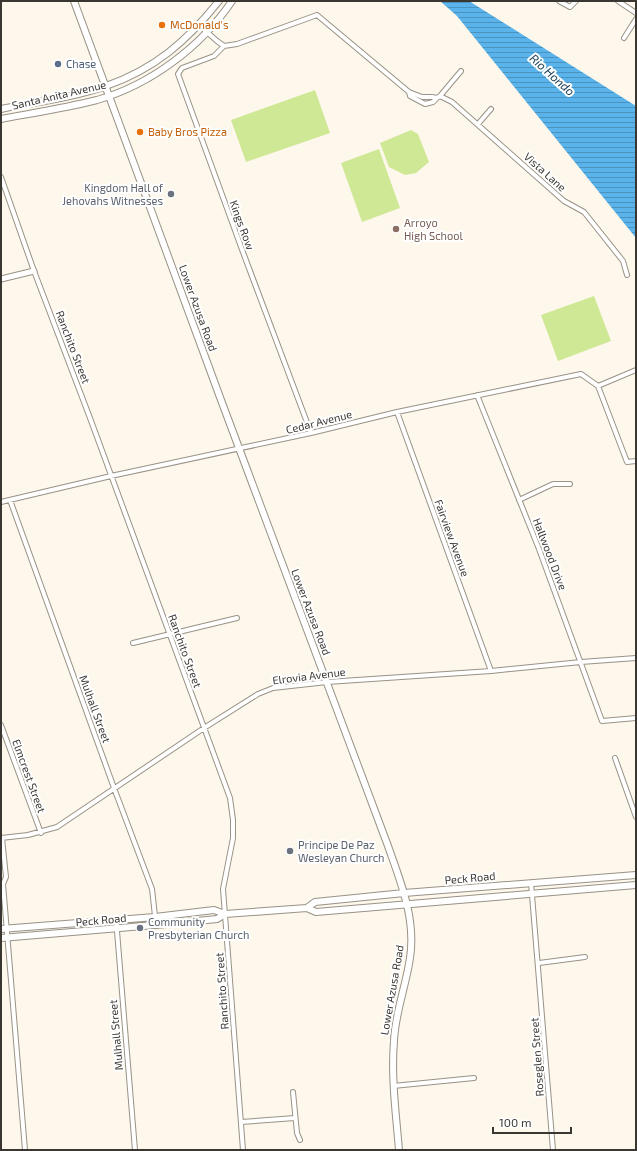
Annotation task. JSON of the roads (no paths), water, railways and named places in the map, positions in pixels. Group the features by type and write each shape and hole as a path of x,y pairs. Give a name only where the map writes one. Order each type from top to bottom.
{"main road":[{"path":"74,1 106,86"},
{"name":"Santa Anita Avenue","path":"1,109 106,86 135,73 152,64 186,38 219,1"},
{"name":"Santa Anita Avenue","path":"1,119 98,99 122,90 158,72 193,46 207,32 232,1"},
{"name":"Lower Azusa Road","path":"106,86 388,846 408,904 412,931 410,957 395,1029 393,1086 399,1150"},
{"name":"Peck Road","path":"307,908 315,902 404,893 636,875"},
{"name":"Peck Road","path":"4,929 155,917 214,910 224,914 307,908 316,912 636,885"},
{"name":"Peck Road","path":"4,938 217,919 224,914"}],"street":[{"path":"559,1 570,7 576,1"},
{"path":"618,1 636,13"},
{"name":"Kings Row","path":"311,434 178,74 182,68 214,56 224,46 237,44 317,15"},
{"name":"Vista Lane","path":"317,15 408,92 410,96 425,104 433,102 438,97"},
{"path":"624,38 636,19"},
{"path":"199,25 224,46"},
{"path":"438,97 461,71"},
{"name":"Vista Lane","path":"408,92 422,97 438,97 452,102 564,201 584,212 623,260 627,275"},
{"path":"478,124 491,109"},
{"name":"Ranchito Street","path":"1,177 34,271 230,798 233,820 233,838 223,889 243,1150"},
{"path":"1,279 34,271"},
{"path":"636,370 598,386 627,462 636,461"},
{"name":"Cedar Avenue","path":"1,502 111,476 311,434 397,412 581,374 598,386"},
{"name":"Hallwood Drive","path":"476,395 519,500 602,721 636,718"},
{"name":"Fairview Avenue","path":"397,412 491,671"},
{"path":"519,500 553,484 570,484"},
{"name":"Mulhall Street","path":"10,500 152,889 156,925"},
{"path":"133,642 237,618"},
{"name":"Elrovia Avenue","path":"2,838 41,833 63,824 204,728 258,694 273,688 327,682 491,671 636,658"},
{"name":"Elmcrest Street","path":"1,725 41,833"},
{"path":"615,758 636,817"},
{"path":"2,838 6,877 2,883 4,938 25,1150"},
{"name":"Roseglen Street","path":"531,883 539,963 553,1150"},
{"name":"Mulhall Street","path":"116,920 135,1150"},
{"path":"539,963 585,957"},
{"path":"393,1086 474,1078"},
{"path":"293,1092 297,1133 300,1140"},
{"path":"241,1122 295,1118"}],"water":[{"name":"Rio Hondo","path":"440,1 469,1 636,106 636,238 457,16"}],"place":[{"name":"McDonald's","path":"162,25"},
{"name":"Chase","path":"58,64"},
{"name":"Baby Bros Pizza","path":"140,132"},
{"name":"Kingdom Hall of Jehovahs Witnesses","path":"171,194"},
{"name":"Arroyo High School","path":"396,229"},
{"name":"Principe De Paz Wesleyan Church","path":"290,851"},
{"name":"Community Presbyterian Church","path":"140,928"}]}
